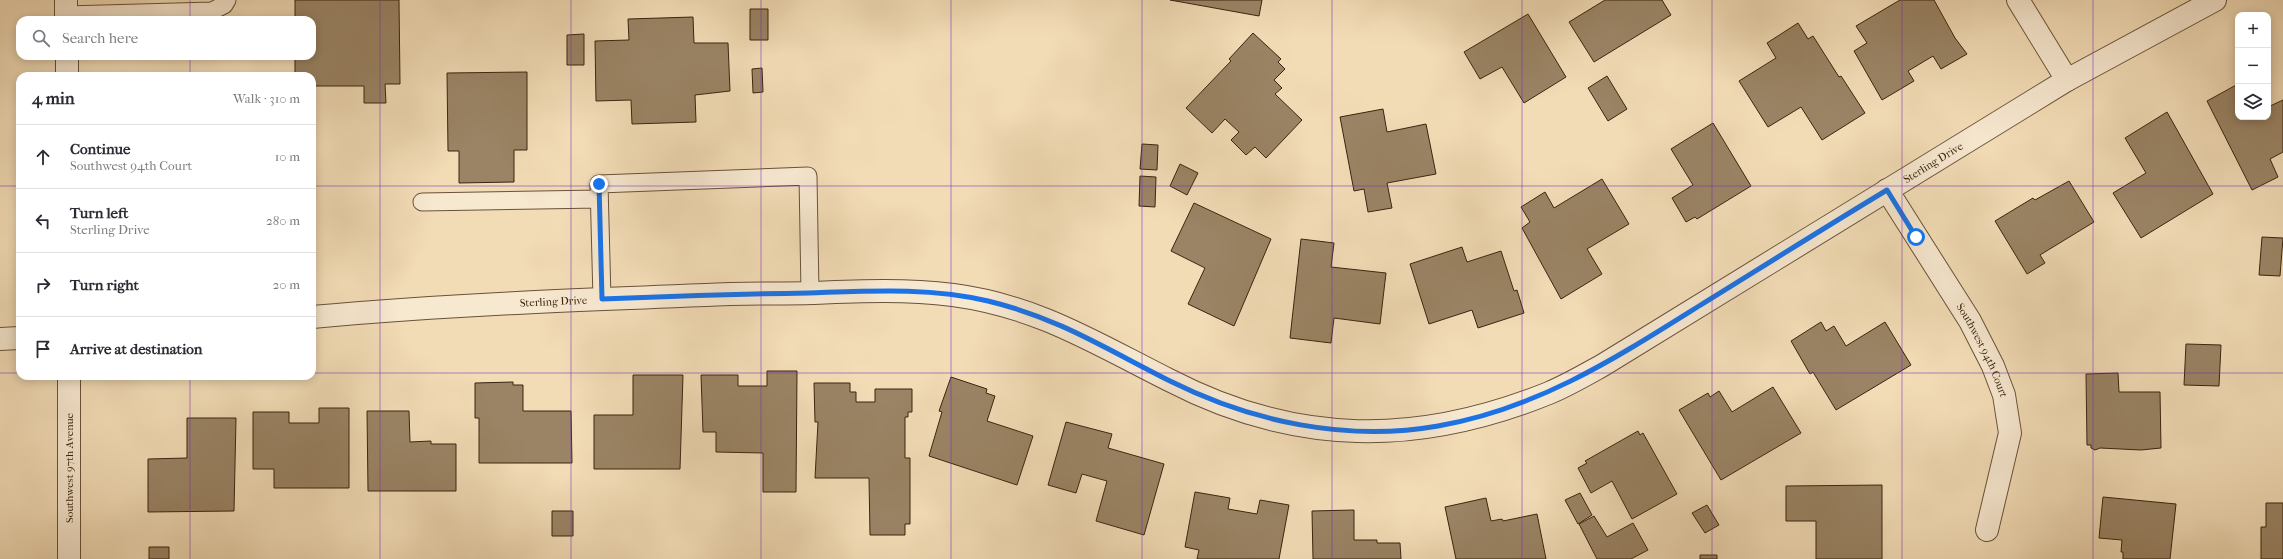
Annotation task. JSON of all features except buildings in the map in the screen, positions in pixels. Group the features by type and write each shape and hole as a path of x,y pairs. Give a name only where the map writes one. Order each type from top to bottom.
{"street":[{"path":"2018,0 2067,80"},
{"name":"Sterling Drive","path":"316,317 460,305 602,299 885,290 952,295 1015,308 1052,320 1106,346 1169,380 1234,408 1270,419 1336,430 1369,432 1405,431 1440,426 1486,415 1553,391 1603,365 2067,80 2215,0"},
{"path":"67,60 67,72"},
{"name":"Southwest 94th Court","path":"1887,190 1970,321 1993,366 2004,395 2010,432 1987,530"},
{"path":"0,339 16,338"},
{"name":"Southwest 97th Avenue","path":"69,380 69,559"}],"lane":[{"path":"66,12 212,11 224,5 227,0"},
{"path":"602,299 599,184 808,176 810,293"},
{"path":"422,202 599,199"}],"route":[{"path":"599,184 602,249 602,299 885,290 952,295 982,300 1015,308 1052,320 1106,346 1201,396 1234,408 1270,419 1300,425 1336,430 1369,432 1405,431 1440,426 1486,415 1553,391 1603,365 1887,190 1916,237"}]}
